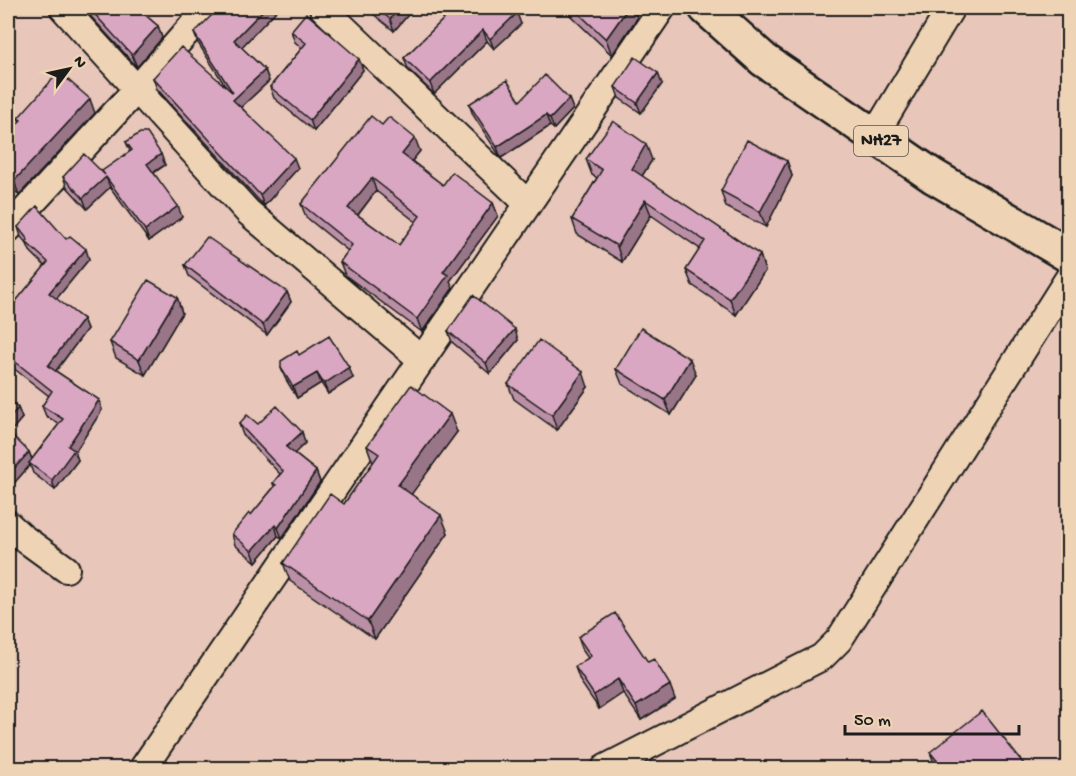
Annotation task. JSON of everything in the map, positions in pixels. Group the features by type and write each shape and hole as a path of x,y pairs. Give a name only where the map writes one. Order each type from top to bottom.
{"highway":[{"name":"NH27","path":"706,8 764,60 874,136 933,176 1068,255"}],"street":[{"path":"63,8 248,212 422,360"},
{"path":"8,229 137,90 208,8"},
{"path":"323,8 528,204"},
{"path":"143,768 662,8"},
{"path":"874,136 951,8"},
{"path":"605,768 822,657 839,640 1068,279"},
{"path":"8,524 22,537 66,568"}],"building":[{"path":"89,8 137,8 158,26 132,55"},
{"path":"219,8 265,8 234,40 265,70 233,100 294,158 260,195 153,78 181,47 233,93 194,33"},
{"path":"376,8 399,8 390,19"},
{"path":"455,8 511,8 517,13 490,39 483,30 430,83 404,58"},
{"path":"573,8 628,8 606,39"},
{"path":"306,13 359,59 310,120 270,87 306,43 291,31"},
{"path":"635,57 658,73 637,103 615,87"},
{"path":"59,72 90,99 14,181 8,175 8,134 21,120 18,118"},
{"path":"545,75 569,99 550,119 546,115 497,147 469,104 507,80 520,101"},
{"path":"371,116 382,125 389,117 415,138 402,154 443,185 452,172 493,203 443,272 448,275 417,319 340,262 352,245 301,204","holes":["372,178 420,216 399,245 348,208"]},
{"path":"613,121 646,144 632,169 760,255 730,299 686,270 705,241 645,200 617,246 572,219 602,170 586,159"},
{"path":"140,133 147,133 161,154 147,164 178,206 145,230 106,177 83,198 63,177 84,154 105,175 102,171 132,150 126,142"},
{"path":"747,140 787,161 760,212 721,191"},
{"path":"37,206 66,239 70,236 86,249 49,293 83,319 48,366 99,400 68,446 74,450 52,480 29,463 63,419 42,406 52,391 8,356 8,311 48,262 26,242 28,240 18,227"},
{"path":"207,237 287,292 263,325 185,265"},
{"path":"148,280 177,297 139,360 110,342"},
{"path":"473,295 515,329 486,363 448,331"},
{"path":"641,328 690,359 665,400 616,369"},
{"path":"329,336 349,367 324,384 317,373 293,387 281,368 281,361 297,351 299,355"},
{"path":"539,340 583,372 552,415 508,384"},
{"path":"411,385 450,414 398,485 441,515 368,621 283,563 330,494 344,504 379,454 367,446"},
{"path":"8,399 18,408 8,420"},
{"path":"277,406 302,432 286,447 316,471 278,528 275,525 252,551 232,534 276,485 273,483 283,471 239,424 247,415 258,424"},
{"path":"8,431 29,452 8,475"},
{"path":"615,613 648,662 654,659 670,685 636,706 618,679 594,695 575,667 591,656 578,637"},
{"path":"982,711 1027,768 943,768 930,752"}]}
